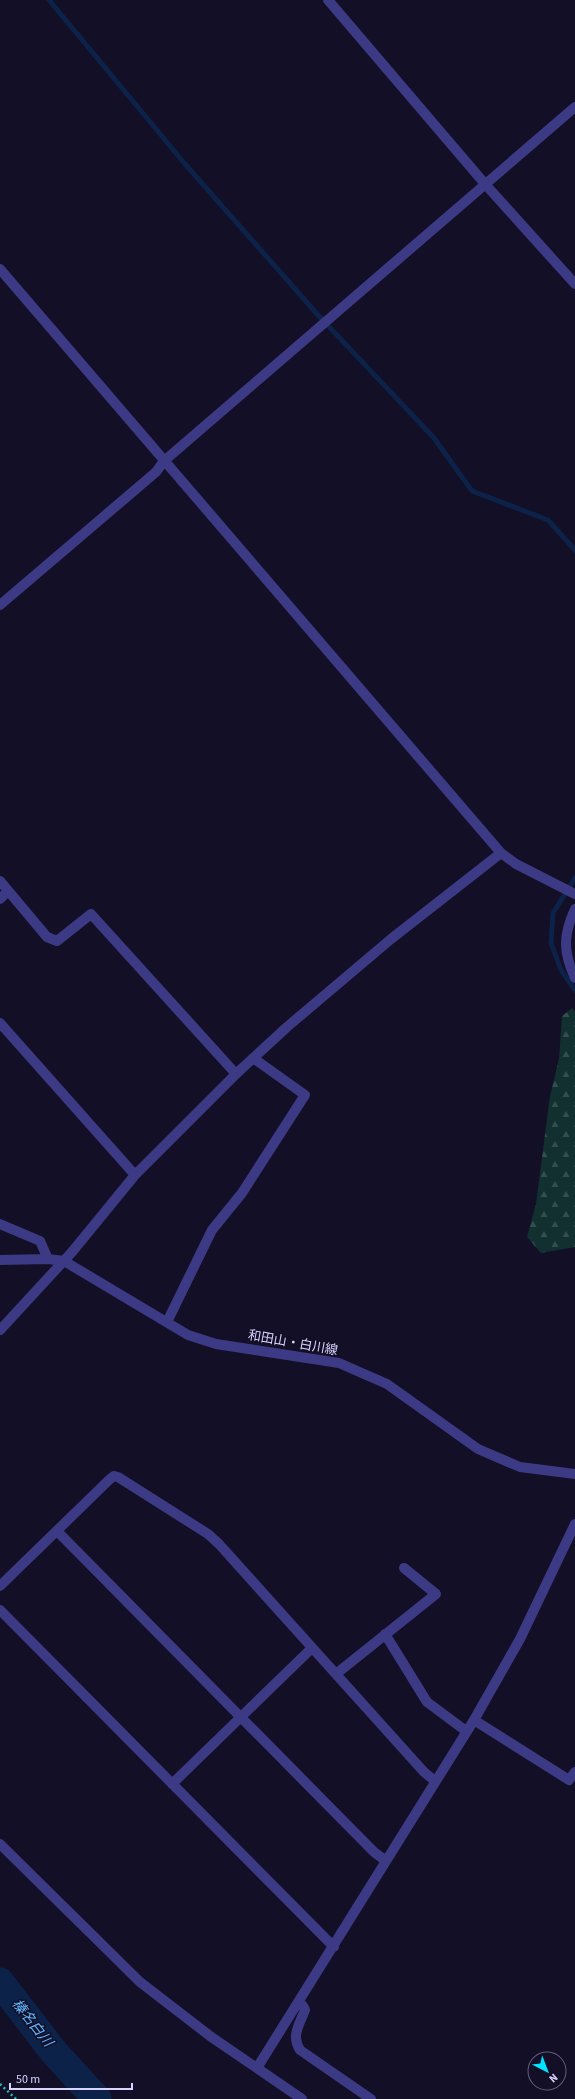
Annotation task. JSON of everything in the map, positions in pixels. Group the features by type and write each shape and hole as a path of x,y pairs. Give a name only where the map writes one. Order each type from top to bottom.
{"street":[{"path":"328,0 485,184 575,284"},
{"path":"0,605 156,472 164,461 575,107"},
{"path":"0,269 501,853 516,864 575,894"},
{"path":"0,1330 64,1261 135,1175 236,1074 287,1027 391,939 501,853"},
{"path":"0,881 47,936 57,941 91,914 236,1074"},
{"path":"0,899 8,891"},
{"path":"575,909 565,942 566,954 575,978"},
{"path":"0,1023 135,1175"},
{"path":"167,1322 212,1230 242,1193 305,1095 253,1058"},
{"path":"0,1224 40,1242 48,1259"},
{"name":"和田山・白川線","path":"0,1260 48,1259 64,1261 188,1335 216,1344 339,1363 387,1384 478,1449 520,1467 575,1474"},
{"path":"0,1586 110,1478 114,1476 118,1477 208,1534 424,1772 435,1781"},
{"path":"256,2068 334,1947 474,1720 520,1639 575,1524"},
{"path":"57,1531 374,1852 386,1861"},
{"path":"336,1674 436,1594 404,1568"},
{"path":"0,1610 334,1947"},
{"path":"385,1634 427,1702 466,1731"},
{"path":"172,1784 312,1648"},
{"path":"474,1720 569,1780 575,1772"},
{"path":"0,1844 140,1982 187,2019 302,2099"},
{"path":"298,2002 305,2010 295,2035 296,2043 300,2050 371,2099"}],"path":[{"path":"0,2084 16,2099"}],"green space":[{"path":"572,1008 575,1011 575,1247 541,1253 527,1237 536,1204 550,1096 559,1059 562,1016"}],"waterway":[{"path":"49,0 185,164 318,315 434,438 472,491 548,520 575,550"},
{"path":"575,878 553,913 551,943 561,970 575,990"},
{"name":"榛名白川","path":"0,1982 53,2051 97,2099"}]}
